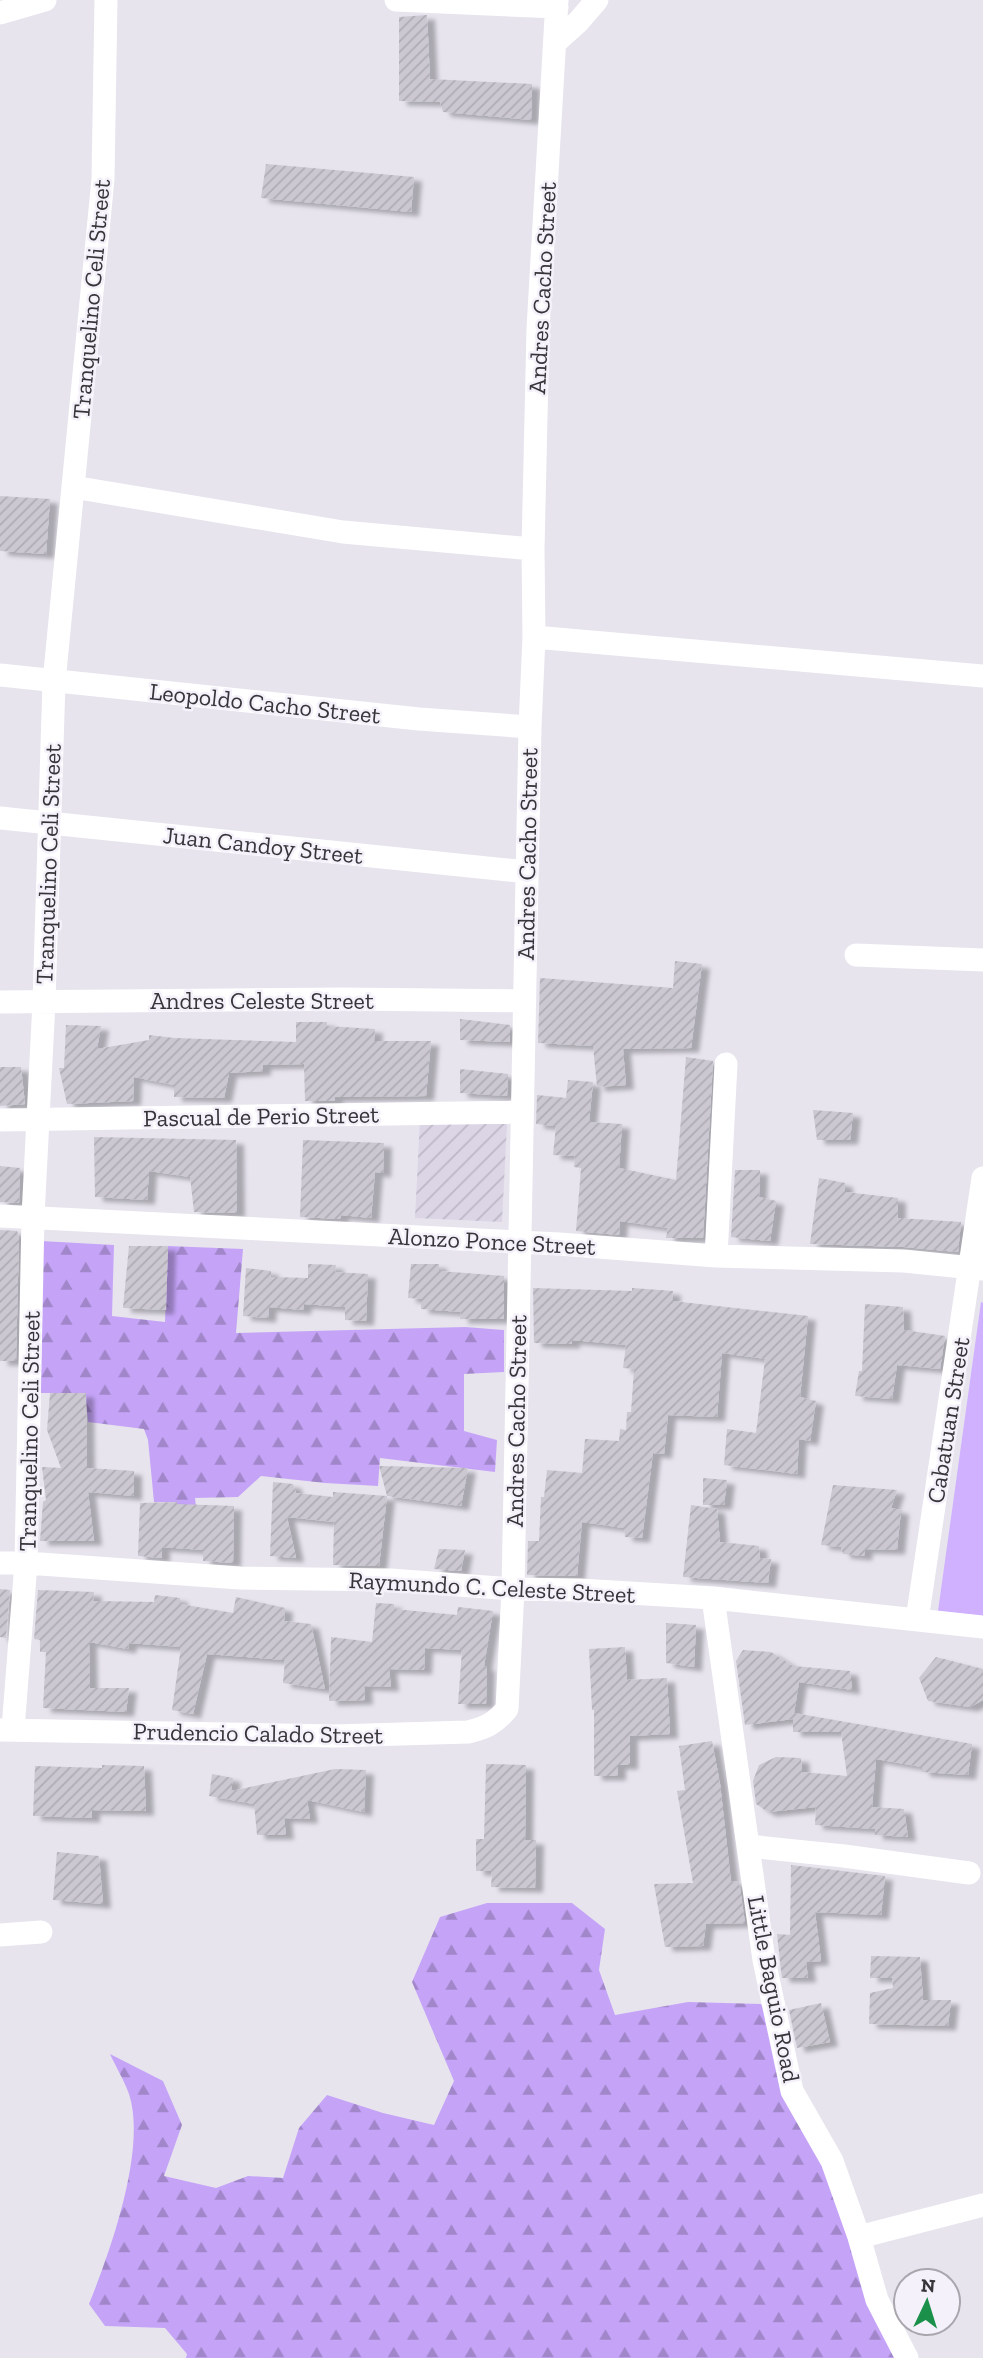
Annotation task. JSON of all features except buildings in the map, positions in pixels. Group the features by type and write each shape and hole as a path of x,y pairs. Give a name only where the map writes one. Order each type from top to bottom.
{"street":[{"path":"0,13 45,0"},
{"name":"Tranquelino Celi Street","path":"6,1730 26,1563 33,1216 44,1002 54,682 103,179 106,0"},
{"path":"396,0 557,3"},
{"path":"557,41 597,0"},
{"name":"Andres Cacho Street","path":"507,1709 513,1589 523,1001 534,637 533,549 538,329 557,41 557,3"},
{"path":"73,487 343,532 533,549"},
{"path":"534,637 983,676"},
{"name":"Leopoldo Cacho Street","path":"0,675 419,719 530,727"},
{"name":"Juan Candoy Street","path":"0,818 527,872"},
{"path":"856,955 983,960"},
{"name":"Andres Celeste Street","path":"0,1002 329,999 523,1001"},
{"path":"716,1256 726,1064"},
{"name":"Pascual de Perio Street","path":"0,1120 521,1112"},
{"name":"Cabatuan Street","path":"917,1620 977,1268 983,1178"},
{"name":"Alonzo Ponce Street","path":"0,1216 518,1242 716,1256 904,1261 977,1268"},
{"name":"Raymundo C. Celeste Street","path":"0,1563 240,1578 390,1580 513,1589 570,1589 713,1598 983,1627"},
{"name":"Little Baguio Road","path":"713,1598 764,1960 792,2091 832,2161 859,2237 877,2300 907,2358"},
{"name":"Prudencio Calado Street","path":"6,1730 334,1736 468,1732 485,1728 499,1719 507,1709"},
{"path":"748,1846 969,1873"},
{"path":"0,1935 41,1932"},
{"path":"859,2237 983,2205"}],"shaded area":[{"path":"420,1120 507,1124 502,1222 415,1218"},
{"path":"981,1302 983,1303 983,1616 938,1611"}],"green space":[{"path":"41,1241 114,1245 112,1316 165,1322 168,1246 243,1249 236,1333 465,1327 504,1330 504,1372 464,1374 464,1431 497,1440 495,1472 380,1458 378,1486 261,1476 238,1497 195,1498 198,1525 176,1522 177,1502 154,1502 148,1440 144,1429 88,1422 85,1393 41,1393"},
{"path":"487,1903 572,1903 605,1929 599,1970 615,2015 688,2002 761,2004 783,2049 892,2321 892,2337 899,2337 907,2358 186,2358 187,2354 165,2328 105,2326 89,2304 124,2200 133,2143 133,2117 129,2094 110,2054 163,2081 182,2125 164,2176 216,2188 248,2176 283,2178 299,2128 327,2095 383,2113 434,2125 454,2081 412,1982 440,1917"}]}
